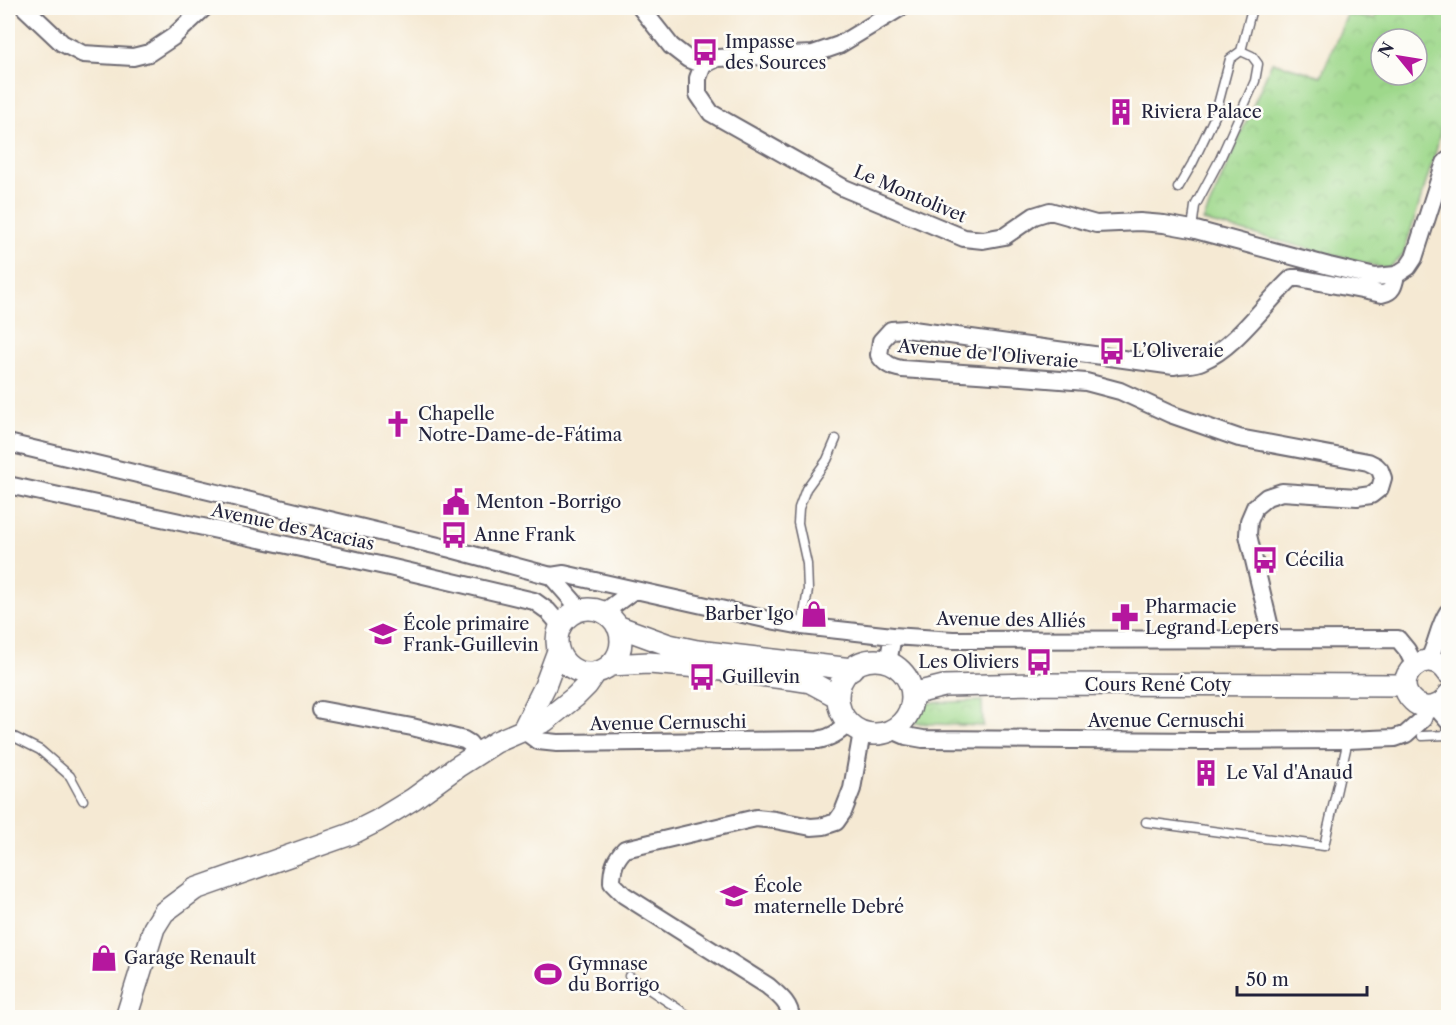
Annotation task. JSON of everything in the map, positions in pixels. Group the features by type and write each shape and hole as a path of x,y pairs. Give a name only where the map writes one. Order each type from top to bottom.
{"street":[{"path":"25,8 62,43 83,54 134,57 149,53 173,37 204,8"},
{"path":"641,8 670,46 703,65 717,58 813,54 839,45 900,8"},
{"name":"Le Montolivet","path":"703,65 698,78 698,94 711,113 844,188 964,238 983,240 1005,236 1034,216 1050,211 1096,224 1140,222 1192,229 1375,277 1396,275"},
{"path":"1396,275 1408,267 1414,258 1442,171 1449,160"},
{"name":"Avenue de l'Oliveraie","path":"1274,640 1248,535 1249,521 1255,507 1267,497 1282,492 1357,497 1371,495 1380,488 1383,478 1376,466 1368,462 1239,438 1170,414 1120,391 1086,382 891,367 883,362 879,355 881,341 891,330 906,329 1174,366 1199,363 1228,345 1292,278 1382,294 1388,293 1393,288 1396,275"},
{"name":"Avenue des Acacias","path":"8,443 451,549 551,576 564,574 634,590"},
{"name":"Avenue des Acacias","path":"8,486 398,569 534,601 548,611 561,626"},
{"path":"551,576 581,610"},
{"path":"610,619 634,590"},
{"name":"Avenue des Alliés","path":"634,590 802,626 894,636 953,640 1398,639 1421,663"},
{"path":"838,697 810,682 699,667 649,663 603,668 587,673 577,671 563,660 558,651 558,634 566,619 573,614 581,610 592,610 669,645 697,651 852,669"},
{"path":"1440,707 1420,706 1414,703 1406,692 1405,685 1409,671 1434,651 1442,639 1444,619 1449,612"},
{"path":"126,1017 154,928 164,912 195,889 351,834 377,821 496,742 545,721 575,697 616,658 620,642 610,619"},
{"path":"888,662 894,636"},
{"path":"523,730 545,686 558,651"},
{"path":"875,660 888,662 904,675 909,684 912,694 910,708 903,721 892,730 872,734 855,727 843,715 838,697 840,686 852,669 863,663 875,660"},
{"path":"1421,663 1442,666 1449,674"},
{"name":"Cours René Coty","path":"912,694 944,686 1037,684 1405,685"},
{"name":"Avenue Cernuschi","path":"892,730 906,736 923,739 1348,740 1395,738 1406,734 1440,707"},
{"path":"321,710 412,727 464,740 478,754"},
{"path":"791,1017 783,999 768,986 624,895 612,883 612,871 616,858 625,849 756,818 811,827 836,822 843,812 852,789 855,727"},
{"name":"Avenue Cernuschi","path":"523,730 538,741 557,743 818,740 855,727"}],"lane":[{"path":"1178,188 1215,116 1230,59 1241,51 1252,8"},
{"path":"1192,229 1195,206 1220,159 1255,81 1258,64 1252,56 1241,51"},
{"path":"802,626 808,590 808,573 798,523 799,508 806,489 827,460 836,439"},
{"path":"8,734 40,750 70,776 83,800"},
{"path":"1422,736 1449,735"},
{"path":"1146,822 1324,846 1348,740"},
{"path":"629,976 692,1017"}],"green space":[{"path":"1380,8 1448,8 1448,97 1436,151 1403,255 1387,269 1203,221 1272,62 1321,76 1347,15 1374,19"},
{"path":"982,701 983,726 914,723 923,703"}],"place":[{"name":"Impasse des Sources","path":"705,52"},
{"name":"Riviera Palace","path":"1121,112"},
{"name":"L’Oliveraie","path":"1112,351"},
{"name":"Chapelle Notre-Dame-de-Fátima","path":"398,424"},
{"name":"Menton -Borrigo","path":"456,502"},
{"name":"Anne Frank","path":"454,535"},
{"name":"Cécilia","path":"1265,560"},
{"name":"Barber Igo","path":"814,614"},
{"name":"Pharmacie Legrand Lepers","path":"1125,617"},
{"name":"École primaire Frank-Guillevin","path":"383,634"},
{"name":"Les Oliviers","path":"1039,662"},
{"name":"Guillevin","path":"702,677"},
{"name":"Le Val d'Anaud","path":"1206,773"},
{"name":"École maternelle Debré","path":"734,896"},
{"name":"Garage Renault","path":"104,958"},
{"name":"Gymnase du Borrigo","path":"548,974"}]}
